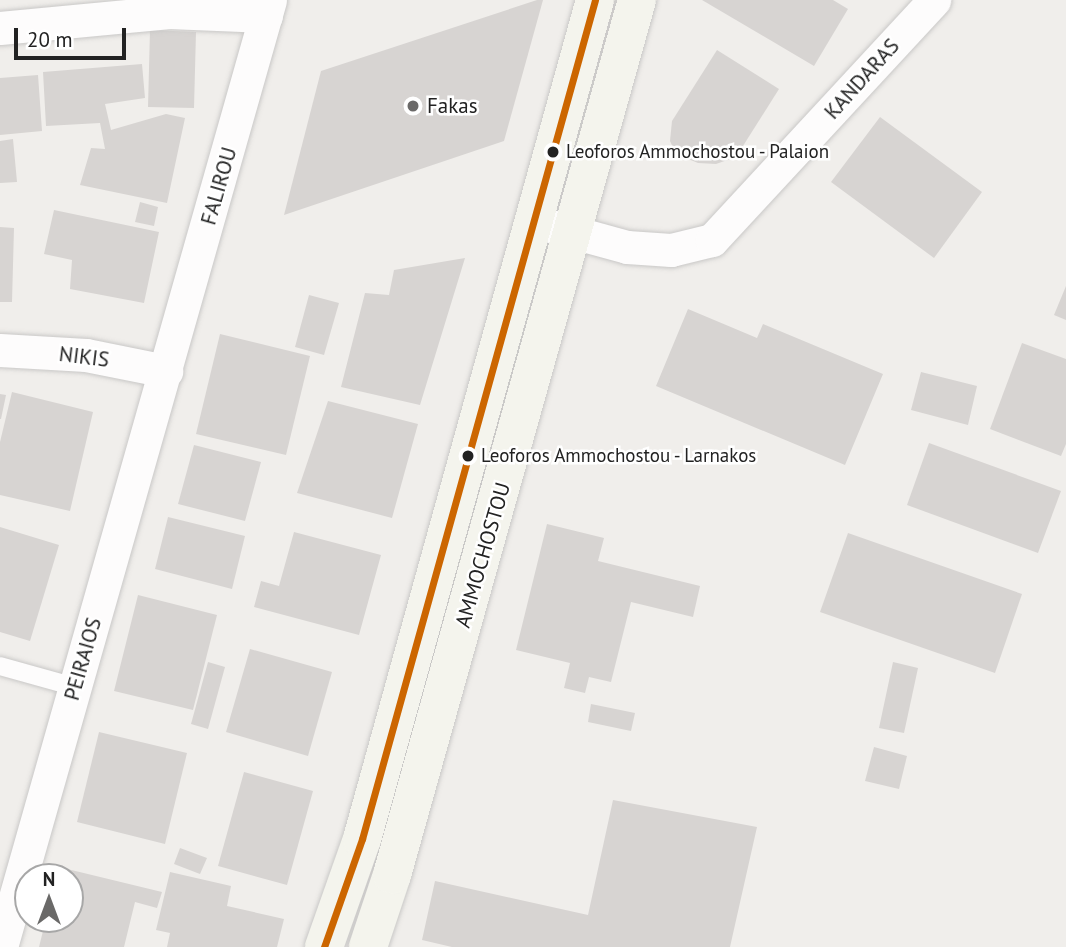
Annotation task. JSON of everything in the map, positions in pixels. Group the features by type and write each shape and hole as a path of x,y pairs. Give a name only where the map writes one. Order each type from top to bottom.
{"main road":[{"name":"AMMOCHOSTOU","path":"324,947 362,839 536,222 595,0"},
{"name":"AMMOCHOSTOU","path":"368,947 396,862 637,0"}],"street":[{"name":"KANDARAS","path":"536,222 627,247 671,250 712,240 934,0"},
{"path":"0,29 169,12 268,8"},
{"name":"FALIROU","path":"166,371 268,8"},
{"name":"NIKIS","path":"0,350 86,355 166,371"},
{"name":"PEIRAIOS","path":"1,947 166,371"}],"lane":[{"path":"0,666 75,687"}],"building":[{"name":"Fakas","path":"543,0 504,141 284,215 321,71"},
{"path":"702,0 833,0 848,9 814,66"},
{"path":"150,30 196,32 194,108 148,107"},
{"path":"717,50 779,89 736,157 716,164 698,163 676,154 670,141 672,121"},
{"path":"142,64 145,98 105,104 111,130 166,114 185,118 167,203 80,185 91,148 105,149 100,123 46,126 43,72"},
{"path":"38,75 42,131 0,135 0,78"},
{"path":"880,117 982,192 934,258 831,182"},
{"path":"13,139 17,182 0,183 0,141"},
{"path":"140,202 158,207 154,226 135,222"},
{"path":"54,210 159,232 144,303 70,289 72,260 44,254"},
{"path":"0,227 14,228 12,302 0,302"},
{"path":"465,258 420,405 341,387 365,293 389,295 394,270"},
{"path":"1066,286 1066,320 1054,315"},
{"path":"309,295 339,303 324,355 295,347"},
{"path":"688,309 757,338 763,324 883,374 845,465 656,386"},
{"path":"220,334 310,356 286,455 196,434"},
{"path":"1022,343 1066,359 1066,444 1061,456 990,429"},
{"path":"921,372 977,386 968,425 911,410"},
{"path":"12,392 93,412 70,511 0,495 0,442"},
{"path":"0,394 6,395 1,419 0,419"},
{"path":"328,401 418,424 392,518 297,493"},
{"path":"929,443 1061,491 1038,553 907,505"},
{"path":"194,445 261,462 245,521 178,504"},
{"path":"168,517 245,536 232,589 155,569"},
{"path":"547,524 604,538 598,561 700,586 693,617 631,602 611,682 589,677 585,693 564,688 570,663 516,650"},
{"path":"0,527 59,545 30,641 0,632"},
{"path":"294,532 381,555 359,635 254,607 261,581 279,586"},
{"path":"848,533 1022,594 995,673 820,612"},
{"path":"138,595 217,615 193,710 114,691"},
{"path":"250,649 332,672 308,756 226,732"},
{"path":"208,662 225,667 208,729 191,724"},
{"path":"893,662 918,668 904,733 879,728"},
{"path":"591,704 635,713 631,731 588,722"},
{"path":"99,732 187,753 165,844 77,822"},
{"path":"874,747 907,756 899,789 865,781"},
{"path":"244,772 313,791 287,885 218,866"},
{"path":"613,800 757,827 730,947 452,947 422,940 435,881 588,915"},
{"path":"180,848 207,858 200,874 174,864"},
{"path":"170,872 231,886 227,906 284,919 277,947 167,947 170,933 156,930"},
{"path":"84,873 162,892 157,908 135,902 124,947 39,947 42,933 84,933"}],"transit line":[{"path":"324,947 362,839 595,0"}],"place":[{"name":"Fakas","path":"413,106"},
{"name":"Leoforos Ammochostou - Palaion","path":"553,152"},
{"name":"Leoforos Ammochostou - Larnakos","path":"468,456"}]}
